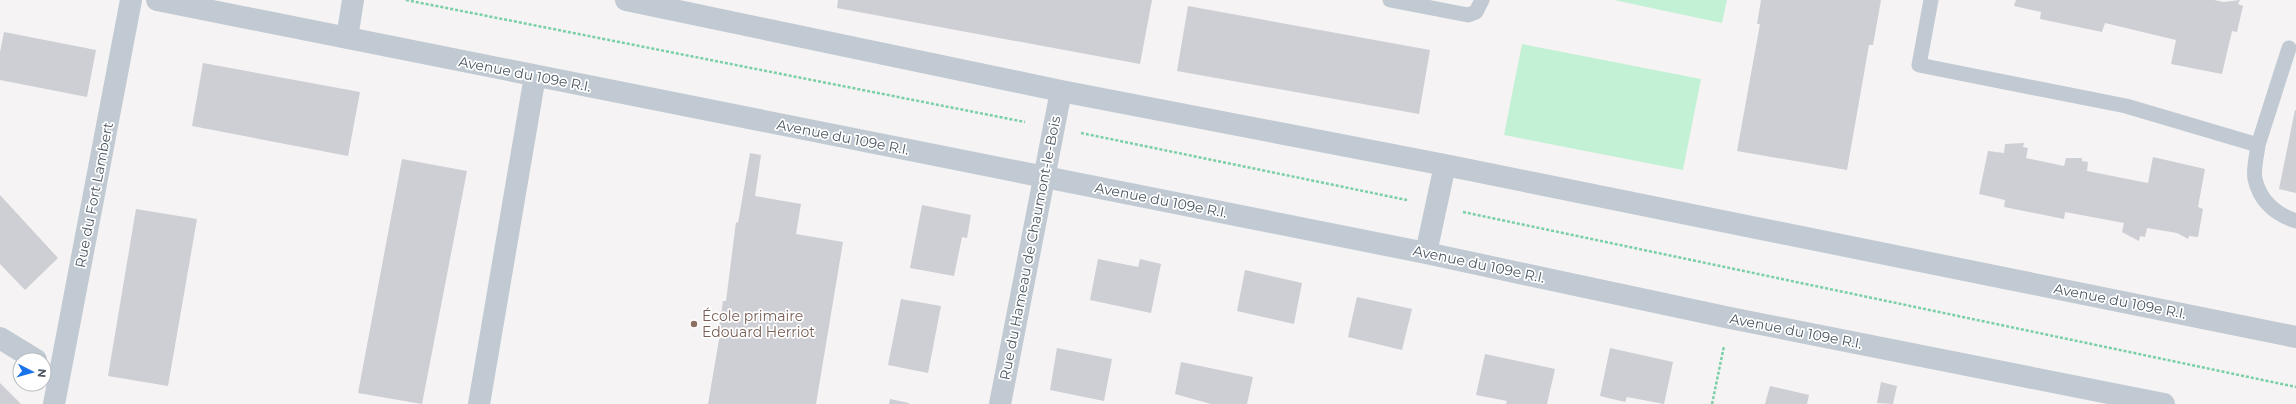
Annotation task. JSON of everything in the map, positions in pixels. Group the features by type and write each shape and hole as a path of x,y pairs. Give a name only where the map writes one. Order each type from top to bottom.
{"street":[{"name":"Rue du Fort Lambert","path":"54,404 52,368 130,0"},
{"name":"Avenue du 109e R.I.","path":"157,0 1426,253 1730,318 2164,404"},
{"path":"347,38 354,0"},
{"name":"Avenue du 109e R.I.","path":"626,0 1060,91 1444,164 2296,337"},
{"path":"479,404 535,76"},
{"name":"Rue du Hameau de Chaumont-le-Bois","path":"1000,404 1060,91"},
{"path":"1426,253 1444,164"},
{"path":"0,338 23,352"}],"lane":[{"path":"1390,0 1468,15 1476,12 1482,0"},
{"path":"1931,0 1919,65 2126,106 2258,145"},
{"path":"2289,48 2258,145 2254,178 2264,202 2281,216 2296,221"}],"path":[{"path":"406,0 1053,127 2296,387"},
{"path":"1712,404 1730,318"}],"green space":[{"path":"1614,0 1727,0 1722,23"},
{"path":"1522,44 1701,79 1683,170 1504,135"}],"building":[{"path":"838,0 1152,0 1140,64 837,8"},
{"path":"1761,0 1881,0 1873,45 1869,45 1847,170 1737,151 1760,24 1757,24"},
{"path":"2016,0 2214,0 2224,2 2240,0 2238,4 2243,6 2237,32 2232,31 2222,74 2171,64 2176,40 2105,23 2102,32 2040,19 2041,12 2014,6"},
{"path":"1188,6 1430,50 1419,114 1177,71"},
{"path":"4,32 96,50 87,97 0,80 0,52"},
{"path":"203,63 360,92 348,156 192,126"},
{"path":"2296,110 2296,193 2279,189"},
{"path":"2024,143 2023,147 2028,148 2026,158 2064,166 2066,158 2082,158 2082,161 2088,162 2087,171 2148,183 2153,157 2205,169 2198,207 2203,209 2198,237 2189,236 2188,239 2177,233 2147,228 2145,237 2140,236 2139,241 2122,232 2124,223 2065,212 2064,219 2004,207 2005,200 1979,194 1988,151 2004,153 2005,144"},
{"path":"750,153 761,155 755,196 801,204 796,234 843,242 816,404 708,404 721,328 719,328 723,301 726,301 736,222 738,223"},
{"path":"402,159 467,171 422,404 358,393"},
{"path":"0,195 58,258 25,290 0,264"},
{"path":"922,205 971,215 967,238 962,237 954,276 910,268"},
{"path":"136,209 197,219 168,386 108,376"},
{"path":"1098,259 1138,267 1140,259 1161,264 1151,313 1090,300"},
{"path":"1245,270 1302,283 1294,324 1237,311"},
{"path":"1357,297 1412,309 1402,350 1348,337"},
{"path":"901,299 941,306 928,373 888,365"},
{"path":"1057,348 1112,359 1104,401 1050,390"},
{"path":"1610,348 1673,362 1664,404 1627,397 1625,402 1600,396"},
{"path":"1485,354 1555,369 1547,404 1506,404 1507,401 1476,395"},
{"path":"1181,362 1253,377 1247,404 1211,404 1175,394"},
{"path":"1881,382 1897,386 1893,404 1877,403"},
{"path":"0,383 21,404 0,404"},
{"path":"1770,386 1809,395 1807,404 1765,404"},
{"path":"890,399 909,403 909,404 889,404"}],"place":[{"name":"École primaire Edouard Herriot","path":"694,324"}]}
